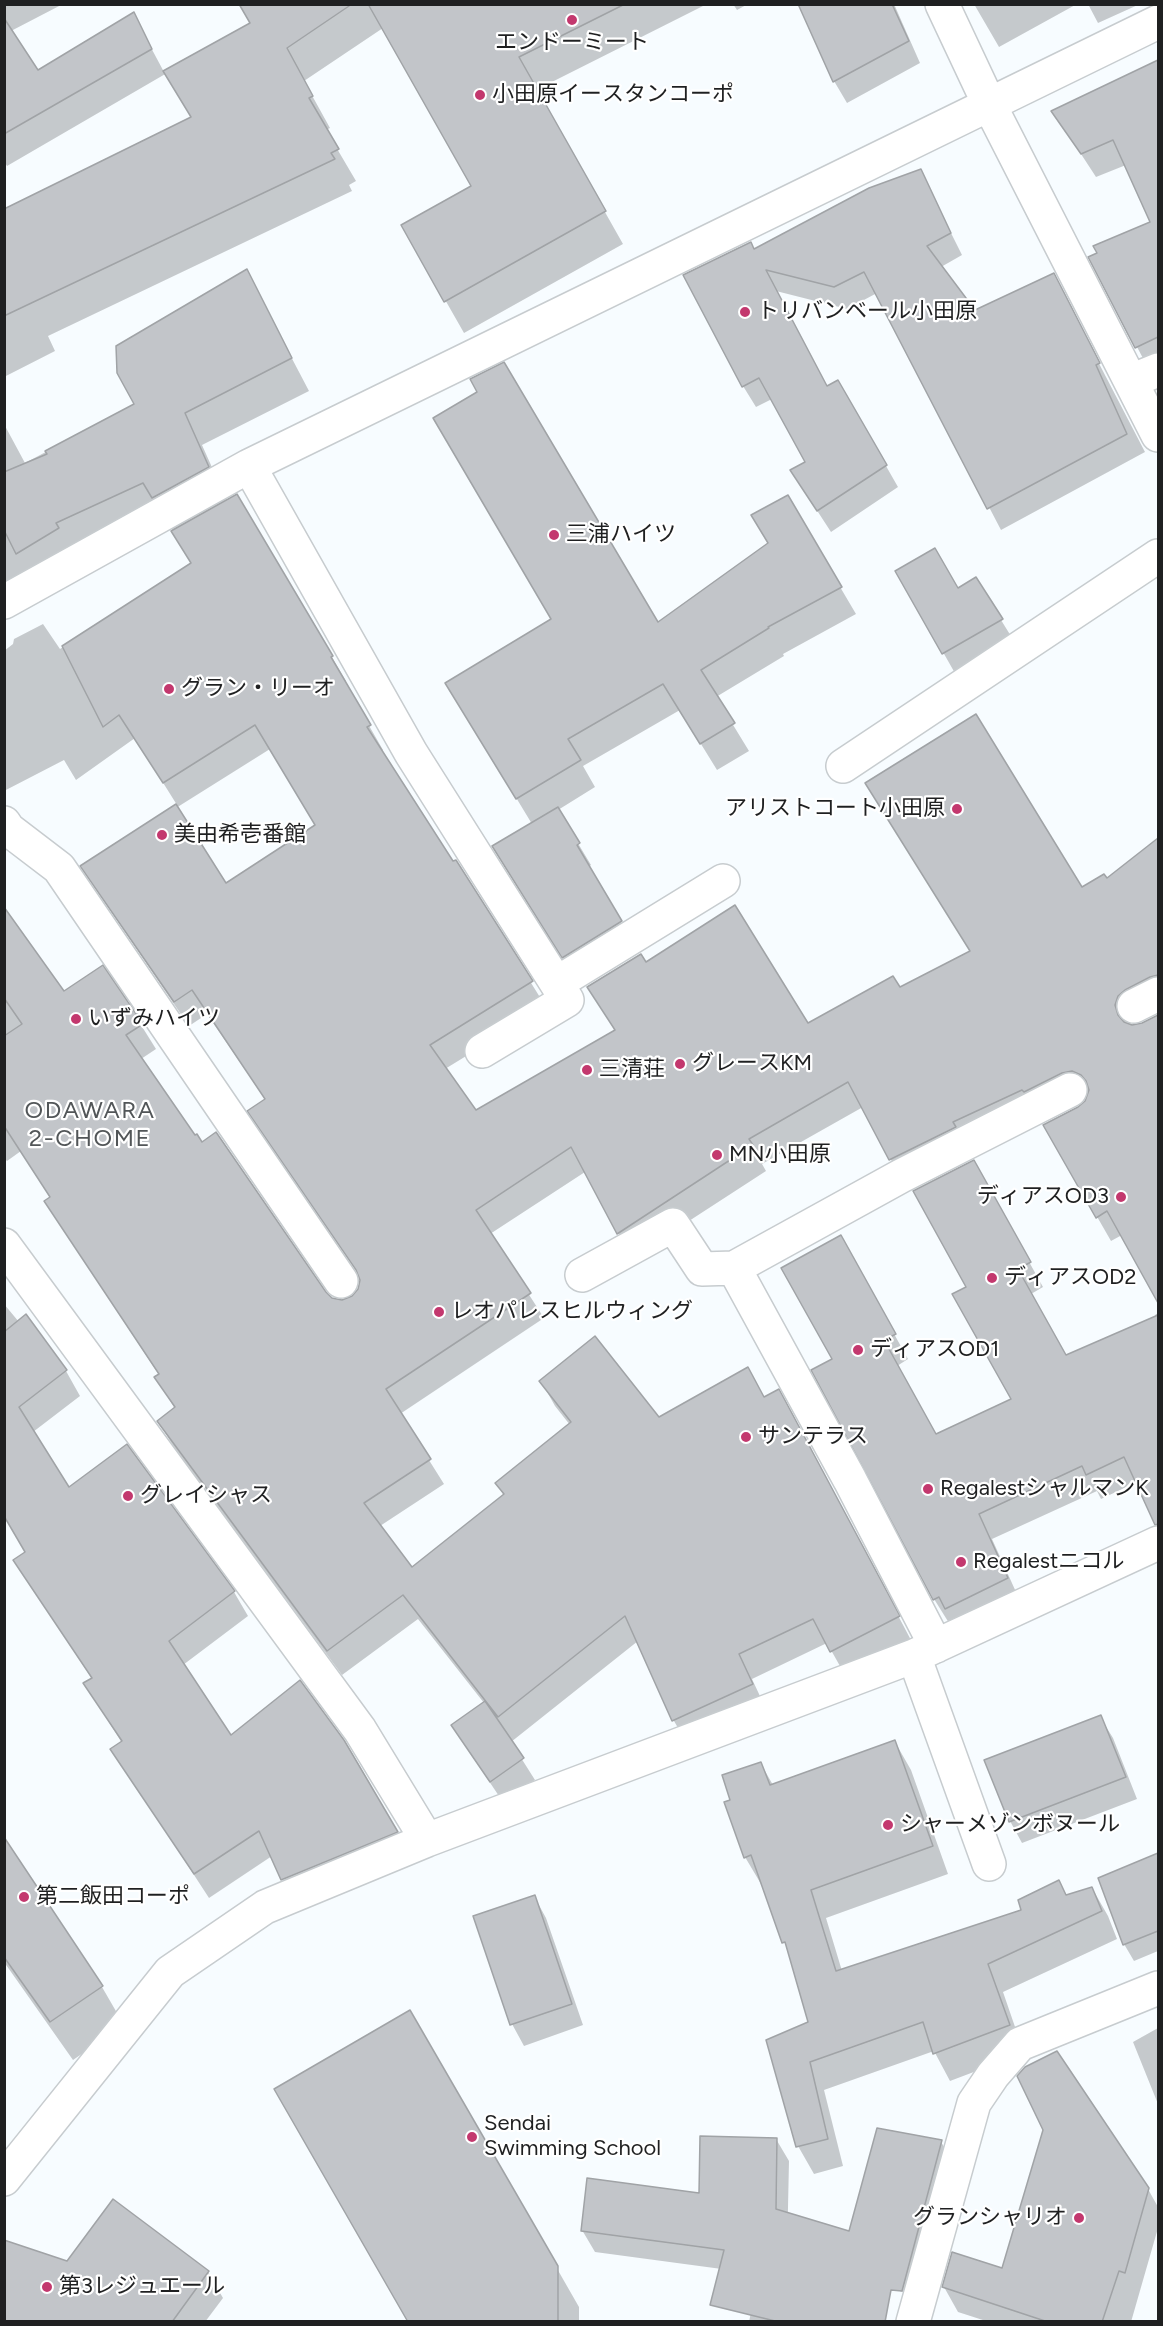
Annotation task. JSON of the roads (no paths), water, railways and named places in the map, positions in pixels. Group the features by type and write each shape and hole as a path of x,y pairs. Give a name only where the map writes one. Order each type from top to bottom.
{"street":[{"path":"942,4 989,104 1145,376 1158,435"},
{"path":"4,602 249,466 1158,22"},
{"path":"249,466 411,753 567,1000 482,1051"},
{"path":"843,766 1158,556"},
{"path":"4,823 8,829 59,868 341,1281"},
{"path":"557,983 723,881"},
{"path":"582,1275 673,1225 702,1269 734,1268 901,1176 1070,1090"},
{"path":"4,1245 360,1730 427,1840"},
{"path":"734,1268 850,1480 925,1651 989,1864"},
{"path":"4,2179 170,1972 265,1907 427,1840 925,1651 1158,1543"},
{"path":"914,2322 974,2103 993,2075 1020,2044 1158,1988"}],"place":[{"name":"エンドーミート","path":"572,20"},
{"name":"小田原イースタンコーポ","path":"480,95"},
{"name":"トリバンベール小田原","path":"745,312"},
{"name":"三浦ハイツ","path":"554,535"},
{"name":"グラン・リーオ","path":"169,689"},
{"name":"アリストコート小田原","path":"957,809"},
{"name":"美由希壱番館","path":"162,835"},
{"name":"いずみハイツ","path":"76,1019"},
{"name":"グレースKM","path":"680,1064"},
{"name":"三清荘","path":"587,1070"},
{"name":"MN小田原","path":"717,1155"},
{"name":"ディアスOD3","path":"1121,1197"},
{"name":"ディアスOD2","path":"992,1278"},
{"name":"レオパレスヒルウィング","path":"439,1312"},
{"name":"ディアスOD1","path":"858,1350"},
{"name":"サンテラス","path":"746,1437"},
{"name":"RegalestシャルマンK","path":"928,1489"},
{"name":"グレイシャス","path":"128,1496"},
{"name":"Regalestニコル","path":"961,1562"},
{"name":"シャーメゾンボヌール","path":"888,1825"},
{"name":"第二飯田コーポ","path":"24,1897"},
{"name":"Sendai Swimming School","path":"472,2137"},
{"name":"グランシャリオ","path":"1079,2218"},
{"name":"第3レジュエール","path":"47,2287"}],"district":[{"name":"ODAWARA 2-CHOME","path":"90,1125"}]}
